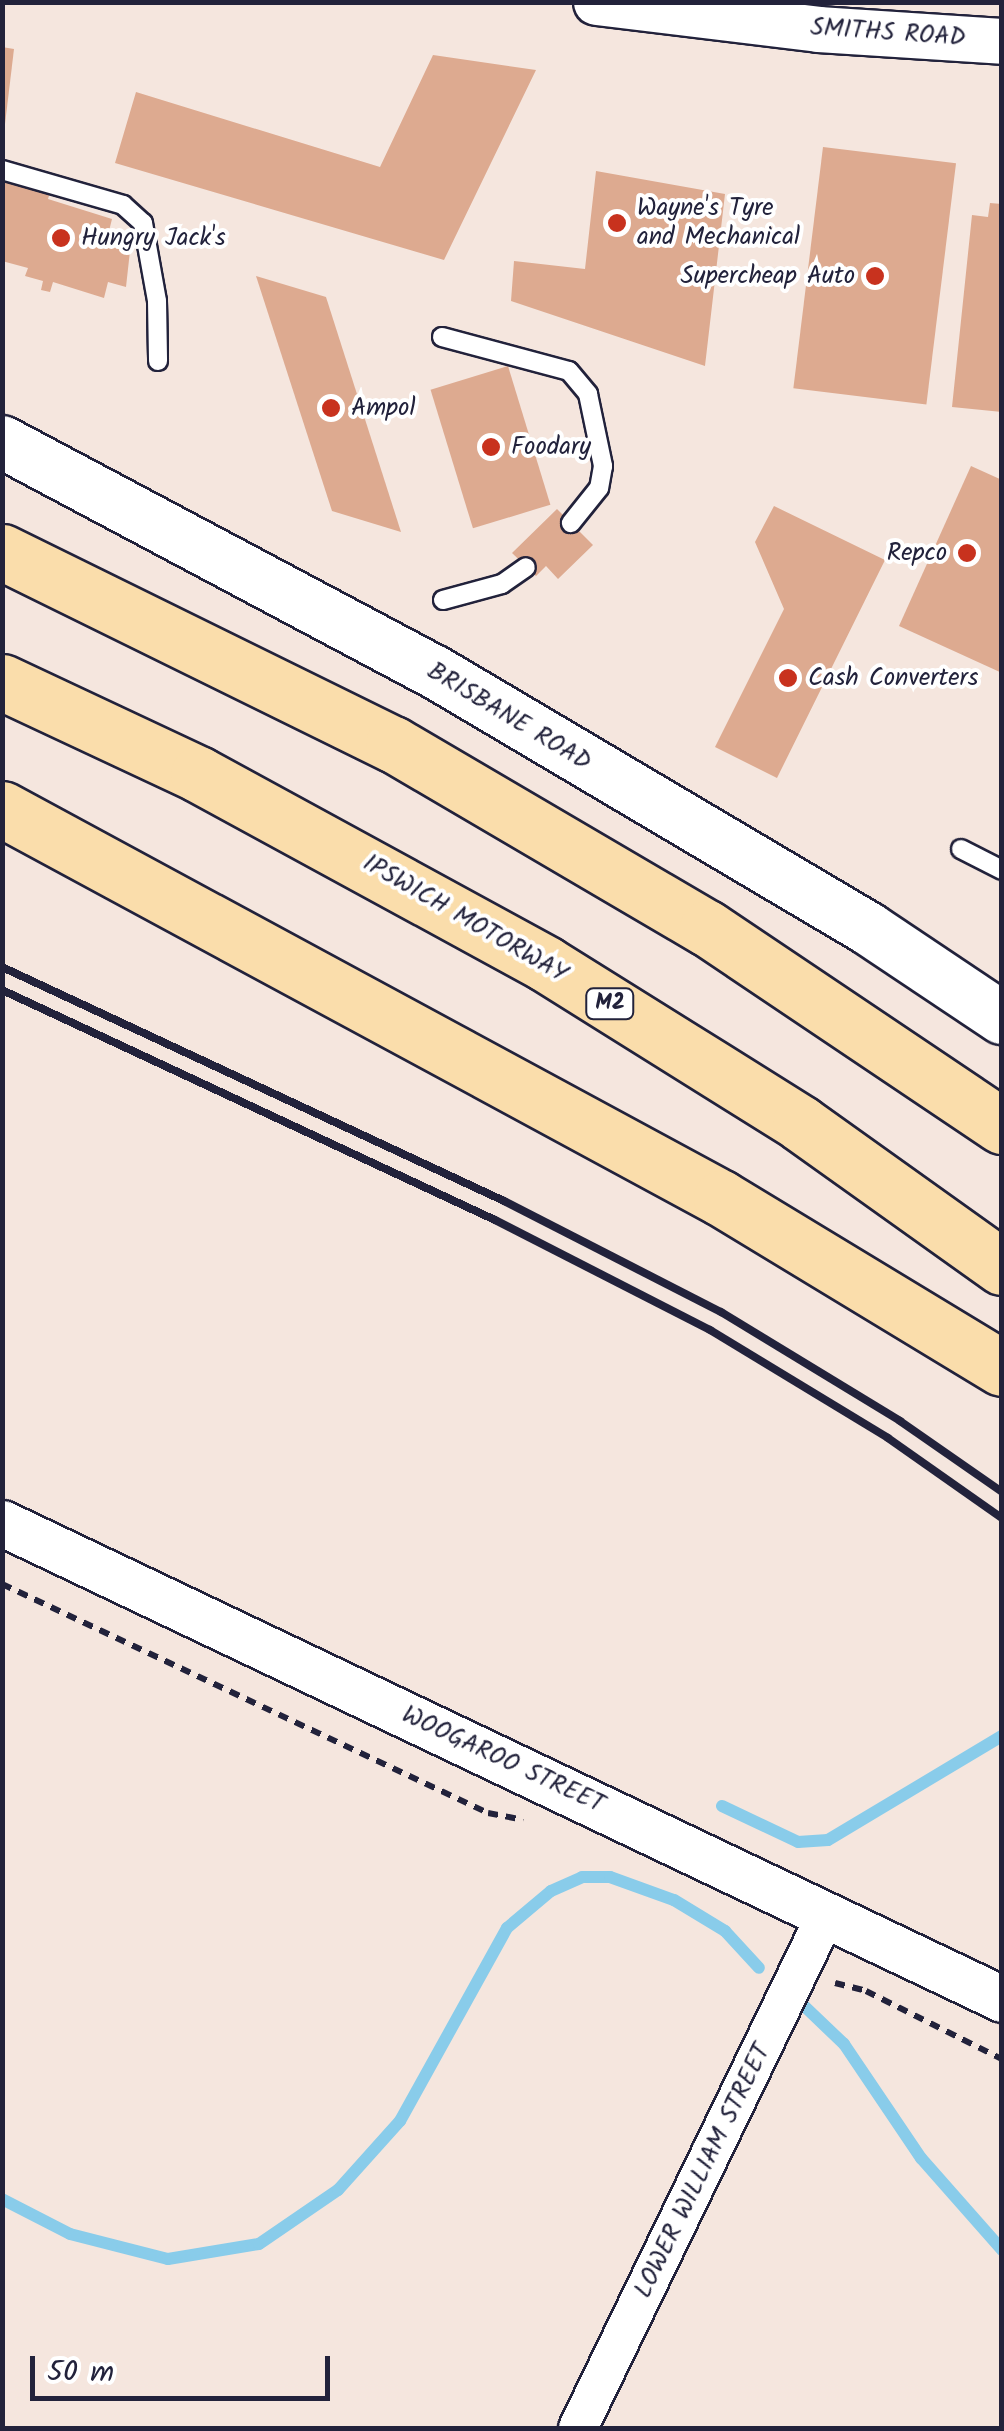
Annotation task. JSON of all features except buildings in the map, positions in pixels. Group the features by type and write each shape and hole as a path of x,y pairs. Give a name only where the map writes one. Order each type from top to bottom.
{"highway":[{"path":"2,552 393,744 707,928 1002,1126"},
{"name":"IPSWICH MOTORWAY","path":"2,682 198,774 546,964 800,1123 1002,1267"},
{"path":"2,810 721,1198 1002,1368"}],"main road":[{"name":"BRISBANE ROAD","path":"2,442 435,672 869,929 1002,1018"}],"street":[{"name":"SMITHS ROAD","path":"596,2 818,29 1002,42"},
{"name":"WOOGAROO STREET","path":"2,1524 827,1912 1002,1999"},
{"name":"LOWER WILLIAM STREET","path":"578,2428 827,1912"}],"lane":[{"path":"2,170 123,206 143,223 157,301 158,361"},
{"path":"442,337 569,371 588,394 603,466 598,488 571,522"},
{"path":"443,600 502,584 526,567"},
{"path":"961,848 1002,870"}],"path":[{"path":"2,1584 470,1804 536,1822"},
{"path":"803,1968 866,1991 1002,2059"}],"waterway":[{"path":"722,1806 798,1842 828,1840 1002,1736"},
{"path":"2,2199 70,2234 168,2259 259,2244 338,2190 400,2121 507,1928 551,1891 582,1877 610,1877 674,1900 725,1931 759,1968"},
{"path":"800,2002 844,2044 921,2158 1002,2250"}],"railway":[{"path":"2,967 504,1201 721,1312 900,1421 1002,1492"},
{"path":"2,990 495,1220 710,1330 888,1438 1002,1518"}],"place":[{"name":"Wayne's Tyre and Mechanical","path":"617,223"},
{"name":"Hungry Jack's","path":"61,238"},
{"name":"Supercheap Auto","path":"875,276"},
{"name":"Ampol","path":"331,408"},
{"name":"Foodary","path":"491,447"},
{"name":"Repco","path":"967,553"},
{"name":"Cash Converters","path":"788,678"}]}
